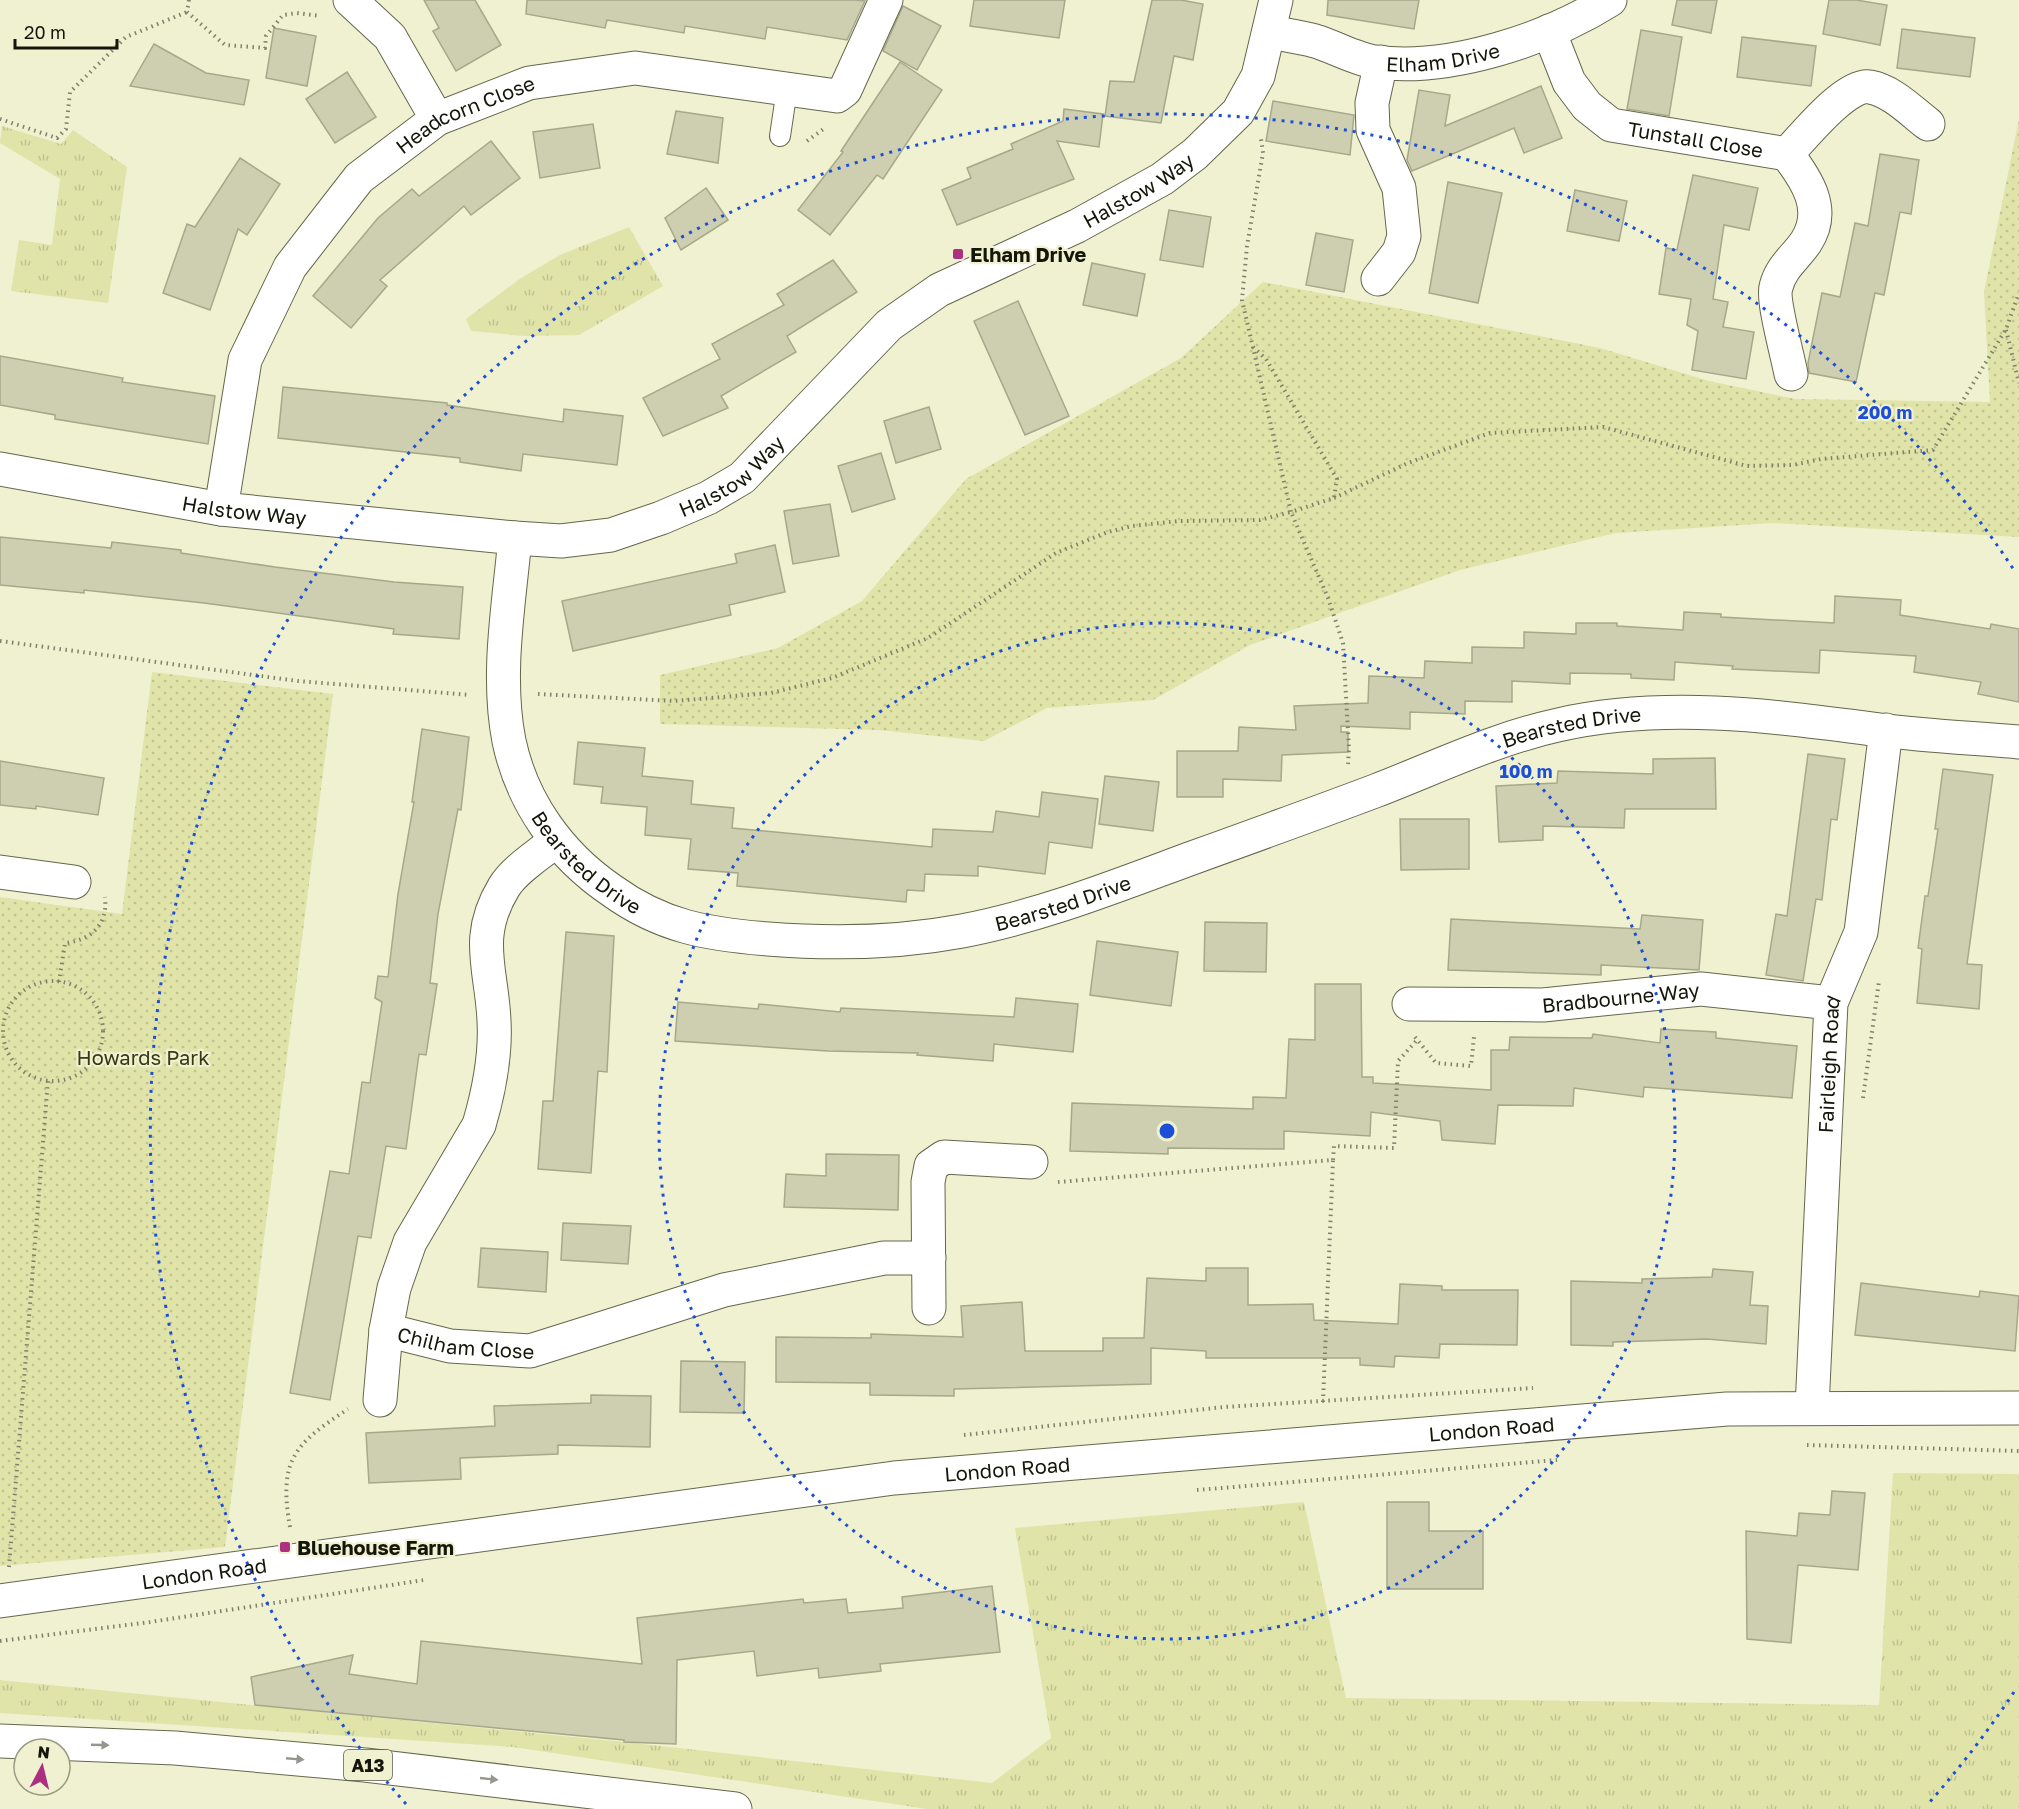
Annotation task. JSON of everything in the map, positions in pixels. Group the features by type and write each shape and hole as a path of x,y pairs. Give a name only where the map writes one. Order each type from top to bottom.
{"main road":[{"name":"Headcorn Close","path":"221,509 245,360 290,267 359,178 437,119 529,83 635,68 837,96 845,90 886,0"},
{"name":"Halstow Way","path":"0,469 221,509 516,538 561,541 610,535 661,519 708,498 742,478 889,325 939,290 1077,226 1162,179 1195,154 1238,112 1257,76 1270,32 1276,0"},
{"name":"Elham Drive","path":"1270,32 1314,41 1381,62 1416,62 1483,54 1549,31 1610,0"},
{"path":"341,9 390,37 437,119"},
{"name":"Tunstall Close","path":"1549,31 1569,82 1587,106 1611,125 1787,154 1814,197 1815,222 1806,241 1785,265 1775,289 1791,374"},
{"path":"1378,279 1399,252 1404,236 1399,188 1373,130 1372,103 1381,62"},
{"name":"Tunstall Close","path":"1787,154 1851,90 1869,86 1886,92 1928,124"},
{"name":"Bearsted Drive","path":"516,538 507,616 504,695 510,744 524,784 555,841 574,862 630,904 657,919 715,934 792,941 888,941 962,931 1043,910 1344,802 1502,740 1557,725 1618,715 1683,711 1793,717 1886,730 2019,742"},
{"name":"Fairleigh Road","path":"1812,1408 1811,1369 1831,1003 1860,932 1886,730"},
{"name":"Chilham Close","path":"555,841 505,885 488,928 484,954 494,1021 492,1067 484,1106 479,1125 410,1242 394,1288 386,1330 450,1346 530,1351 724,1290 884,1258 929,1258"},
{"path":"0,872 89,887"},
{"name":"Bradbourne Way","path":"1409,1004 1543,1005 1701,989 1831,1003"},
{"path":"929,1308 928,1182 931,1166 944,1156 1042,1172"},
{"path":"366,1403 386,1330"},
{"name":"London Road","path":"3,1601 894,1478 1716,1410 2019,1408"},
{"name":"A13","path":"0,1741 175,1748 365,1765 735,1809"}],"lane":[{"path":"780,136 787,89"}],"path":[{"path":"187,12 189,0"},
{"path":"187,12 225,45 265,48 266,36 283,15 341,9"},
{"path":"0,119 57,138 66,129 70,92 126,37 187,12"},
{"path":"1238,112 1259,130 1263,153 1243,278 1242,300 1291,512 1328,598 1343,643 1349,749 1344,802"},
{"path":"801,146 829,125"},
{"path":"537,694 674,701 782,690 832,678 928,638 1056,553 1108,532 1132,526 1179,521 1260,520 1291,512 1334,498 1408,463 1490,433 1603,427 1747,466 1793,465 1821,459 1934,450 2006,329 2019,293"},
{"path":"2006,329 2019,383"},
{"path":"1253,347 1266,359 1337,479 1334,498"},
{"path":"0,641 298,681 474,695"},
{"path":"59,982 64,943 75,942 94,933 104,914 89,887"},
{"path":"1862,1104 1880,977"},
{"path":"45,981 59,982 78,988 91,999 100,1014 103,1031 100,1048 92,1063 78,1074 62,1080 48,1080 30,1075 17,1066 6,1047 3,1024 7,1010 28,987 45,981"},
{"path":"1323,1402 1334,1146 1394,1148 1398,1061 1417,1040"},
{"path":"3,1601 48,1080"},
{"path":"1042,1172 1333,1160"},
{"path":"290,1530 285,1500 293,1457 306,1437 366,1403"},
{"path":"1800,1445 2019,1451"},
{"path":"1186,1491 1566,1459"},
{"path":"0,1641 150,1622 426,1580"}],"green space":[{"path":"2019,119 2019,537 1773,523 1616,533 1460,570 1250,645 1153,700 1047,708 984,741 878,730 660,724 660,675 778,648 862,601 966,479 1181,358 1263,282 1600,348 1709,381 1795,399 1990,402 1984,292"},
{"path":"2,126 61,144 73,130 127,167 108,303 11,291 19,240 52,245 60,179 0,143"},
{"path":"629,227 663,286 579,335 525,336 471,331 466,319 521,278 560,255"},
{"name":"Howards Park","path":"152,672 333,694 225,1547 0,1566 0,897 122,914"},
{"path":"1893,1473 2019,1474 2019,1809 927,1809 513,1747 0,1713 0,1680 624,1742 992,1783 1051,1738 1015,1528 1304,1502 1346,1698 1879,1705"}],"building":[{"path":"424,0 475,0 501,45 456,71 433,31 439,28"},
{"path":"527,0 865,1 847,40 767,27 765,39 685,26 684,33 607,20 605,28 526,14"},
{"path":"974,0 1065,0 1059,38 970,26"},
{"path":"1152,0 1181,0 1203,4 1193,60 1174,56 1161,123 1105,116 1110,81 1134,82"},
{"path":"1328,0 1419,0 1414,29 1327,15"},
{"path":"1677,0 1717,0 1711,33 1672,25"},
{"path":"1829,0 1856,0 1887,5 1880,45 1823,34"},
{"path":"903,6 941,26 917,70 883,51"},
{"path":"274,28 316,36 307,86 266,78"},
{"path":"1902,29 1975,38 1970,77 1897,68"},
{"path":"1641,30 1682,37 1669,116 1627,109"},
{"path":"1742,37 1816,46 1811,86 1737,77"},
{"path":"154,44 206,73 249,80 244,105 130,86"},
{"path":"900,62 942,90 883,179 877,175 830,235 798,210 843,152 841,151"},
{"path":"347,72 376,117 335,143 306,99"},
{"path":"1541,86 1562,138 1524,153 1514,128 1412,171 1407,160 1419,90 1450,95 1445,126"},
{"path":"1273,101 1354,115 1350,155 1266,141"},
{"path":"1064,109 1103,114 1099,147 1057,141 1074,179 957,225 942,190 971,178 967,168 1013,149 1011,144 1063,121"},
{"path":"676,111 723,118 718,163 667,154"},
{"path":"593,124 600,168 540,178 533,132"},
{"path":"491,141 520,178 471,215 464,206 380,280 387,286 351,328 313,296 378,218 412,189 419,196"},
{"path":"1880,154 1919,160 1911,214 1900,212 1884,295 1875,293 1856,382 1809,373 1808,363 1822,293 1840,297 1855,223 1868,226"},
{"path":"240,158 280,184 247,235 238,229 210,310 163,293 187,224 195,227"},
{"path":"1693,175 1758,188 1749,230 1724,225 1713,299 1728,302 1723,327 1754,332 1746,379 1692,370 1698,331 1687,325 1691,299 1659,294 1666,248 1677,250"},
{"path":"1448,182 1502,193 1478,303 1429,293"},
{"path":"706,188 728,220 681,250 665,218"},
{"path":"1575,190 1627,201 1619,241 1567,231"},
{"path":"1169,210 1211,217 1203,267 1160,260"},
{"path":"1316,233 1353,240 1344,292 1306,285"},
{"path":"833,260 857,292 787,336 796,352 721,396 728,408 663,436 643,398 720,359 712,344 784,305 777,294"},
{"path":"1092,263 1145,274 1137,316 1083,305"},
{"path":"1018,301 1069,416 1025,435 974,321"},
{"path":"0,356 123,378 122,382 215,396 208,444 55,419 55,415 0,405"},
{"path":"283,387 447,403 447,405 563,422 564,409 623,416 617,465 523,454 521,471 460,462 460,458 278,438"},
{"path":"929,407 941,449 896,463 884,421"},
{"path":"881,453 895,499 852,512 838,466"},
{"path":"830,504 839,556 793,564 784,511"},
{"path":"0,537 111,548 112,542 181,550 181,553 275,567 394,582 463,587 459,639 393,634 394,629 204,603 84,590 84,593 0,585"},
{"path":"775,545 785,592 729,605 731,615 573,651 562,601 737,563 735,554"},
{"path":"1835,596 1901,600 1900,615 1990,629 1991,624 2019,629 2019,702 1978,694 1981,682 1914,672 1916,656 1820,650 1819,673 1732,669 1733,666 1675,662 1674,680 1631,678 1631,674 1570,673 1570,684 1512,681 1512,702 1465,701 1465,714 1410,712 1410,729 1341,726 1341,732 1348,732 1348,752 1282,755 1281,781 1223,779 1223,797 1177,797 1177,751 1238,751 1239,727 1296,730 1294,706 1368,703 1369,676 1424,678 1425,661 1472,663 1472,647 1524,648 1524,632 1576,634 1576,623 1617,623 1617,626 1683,630 1684,612 1721,614 1721,617 1834,623"},
{"path":"422,729 469,737 461,810 458,809 438,914 430,983 437,984 426,1055 419,1054 406,1149 386,1146 371,1238 358,1236 330,1400 290,1393 330,1171 349,1174 362,1082 370,1083 382,1002 375,998 378,976 388,977 398,894 414,802 412,802"},
{"path":"578,742 645,748 642,776 693,781 691,804 734,808 732,828 932,847 933,829 993,832 996,811 1039,817 1042,792 1098,799 1092,848 1049,842 1045,874 978,866 978,876 925,874 924,891 907,890 906,902 737,886 738,873 688,869 691,839 645,835 647,807 601,803 603,787 574,784"},
{"path":"1808,754 1845,759 1837,820 1831,819 1822,900 1816,899 1803,981 1766,975 1776,914 1787,916"},
{"path":"1715,758 1716,809 1625,809 1624,828 1543,826 1543,840 1499,842 1496,786 1557,783 1558,771 1653,774 1653,759"},
{"path":"0,761 104,778 98,815 36,806 36,809 0,805"},
{"path":"1943,769 1993,775 1967,964 1982,965 1979,1009 1917,1003 1922,949 1918,948 1938,829 1935,829"},
{"path":"1105,776 1159,782 1153,831 1099,824"},
{"path":"1400,819 1469,819 1469,869 1401,870"},
{"path":"1642,915 1703,920 1699,970 1601,965 1601,975 1448,970 1451,919 1640,929"},
{"path":"1205,922 1267,923 1266,972 1204,971"},
{"path":"566,932 614,936 607,1072 598,1071 591,1173 538,1169 543,1101 553,1101"},
{"path":"1097,941 1178,952 1171,1006 1090,995"},
{"path":"1315,984 1361,984 1362,1077 1373,1077 1373,1083 1491,1090 1491,1050 1509,1050 1510,1037 1592,1038 1593,1034 1660,1043 1661,1029 1716,1032 1716,1038 1797,1046 1792,1098 1644,1087 1643,1097 1574,1088 1573,1106 1498,1105 1495,1144 1442,1140 1440,1121 1371,1112 1370,1136 1284,1131 1284,1149 1168,1148 1168,1154 1070,1151 1072,1103 1253,1109 1253,1097 1286,1098 1289,1039 1315,1040"},
{"path":"1016,998 1078,1004 1073,1052 994,1044 993,1061 917,1055 918,1053 828,1051 675,1041 678,1002 758,1009 759,1004 840,1012 841,1008 1014,1017"},
{"path":"826,1154 899,1155 898,1210 784,1207 786,1174 826,1176"},
{"path":"563,1223 631,1226 628,1264 561,1260"},
{"path":"481,1248 548,1252 546,1292 478,1287"},
{"path":"1206,1268 1248,1268 1248,1305 1313,1304 1314,1320 1398,1324 1400,1284 1442,1286 1442,1290 1518,1290 1517,1345 1440,1344 1439,1358 1395,1356 1394,1367 1360,1365 1360,1358 1206,1358 1206,1351 1151,1348 1151,1384 954,1389 954,1396 870,1395 870,1383 776,1382 776,1337 871,1338 871,1334 963,1337 961,1306 1022,1302 1025,1351 1103,1351 1103,1338 1144,1338 1147,1278 1206,1281"},
{"path":"1713,1269 1753,1272 1750,1305 1768,1306 1766,1344 1707,1339 1613,1342 1613,1346 1571,1345 1571,1281 1642,1283 1642,1279 1712,1277"},
{"path":"1861,1283 1979,1297 1980,1291 2019,1296 2015,1351 1855,1335"},
{"path":"681,1361 745,1362 744,1413 680,1412"},
{"path":"591,1395 651,1396 650,1447 558,1445 558,1454 460,1458 461,1479 369,1483 366,1433 495,1426 494,1406 591,1403"},
{"path":"1832,1491 1865,1493 1858,1570 1798,1565 1791,1643 1747,1639 1746,1531 1797,1536 1799,1513 1830,1515"},
{"path":"1387,1502 1429,1502 1429,1531 1483,1531 1483,1589 1387,1589"},
{"path":"992,1586 1000,1652 880,1664 881,1671 819,1678 818,1668 757,1676 754,1651 677,1660 676,1744 624,1742 624,1740 255,1705 251,1677 353,1655 349,1674 417,1684 421,1641 642,1664 637,1618 803,1599 804,1603 846,1599 848,1613 903,1608 902,1597"}],"place":[{"name":"Elham Drive","path":"958,254"},
{"name":"Bluehouse Farm","path":"285,1547"}]}
